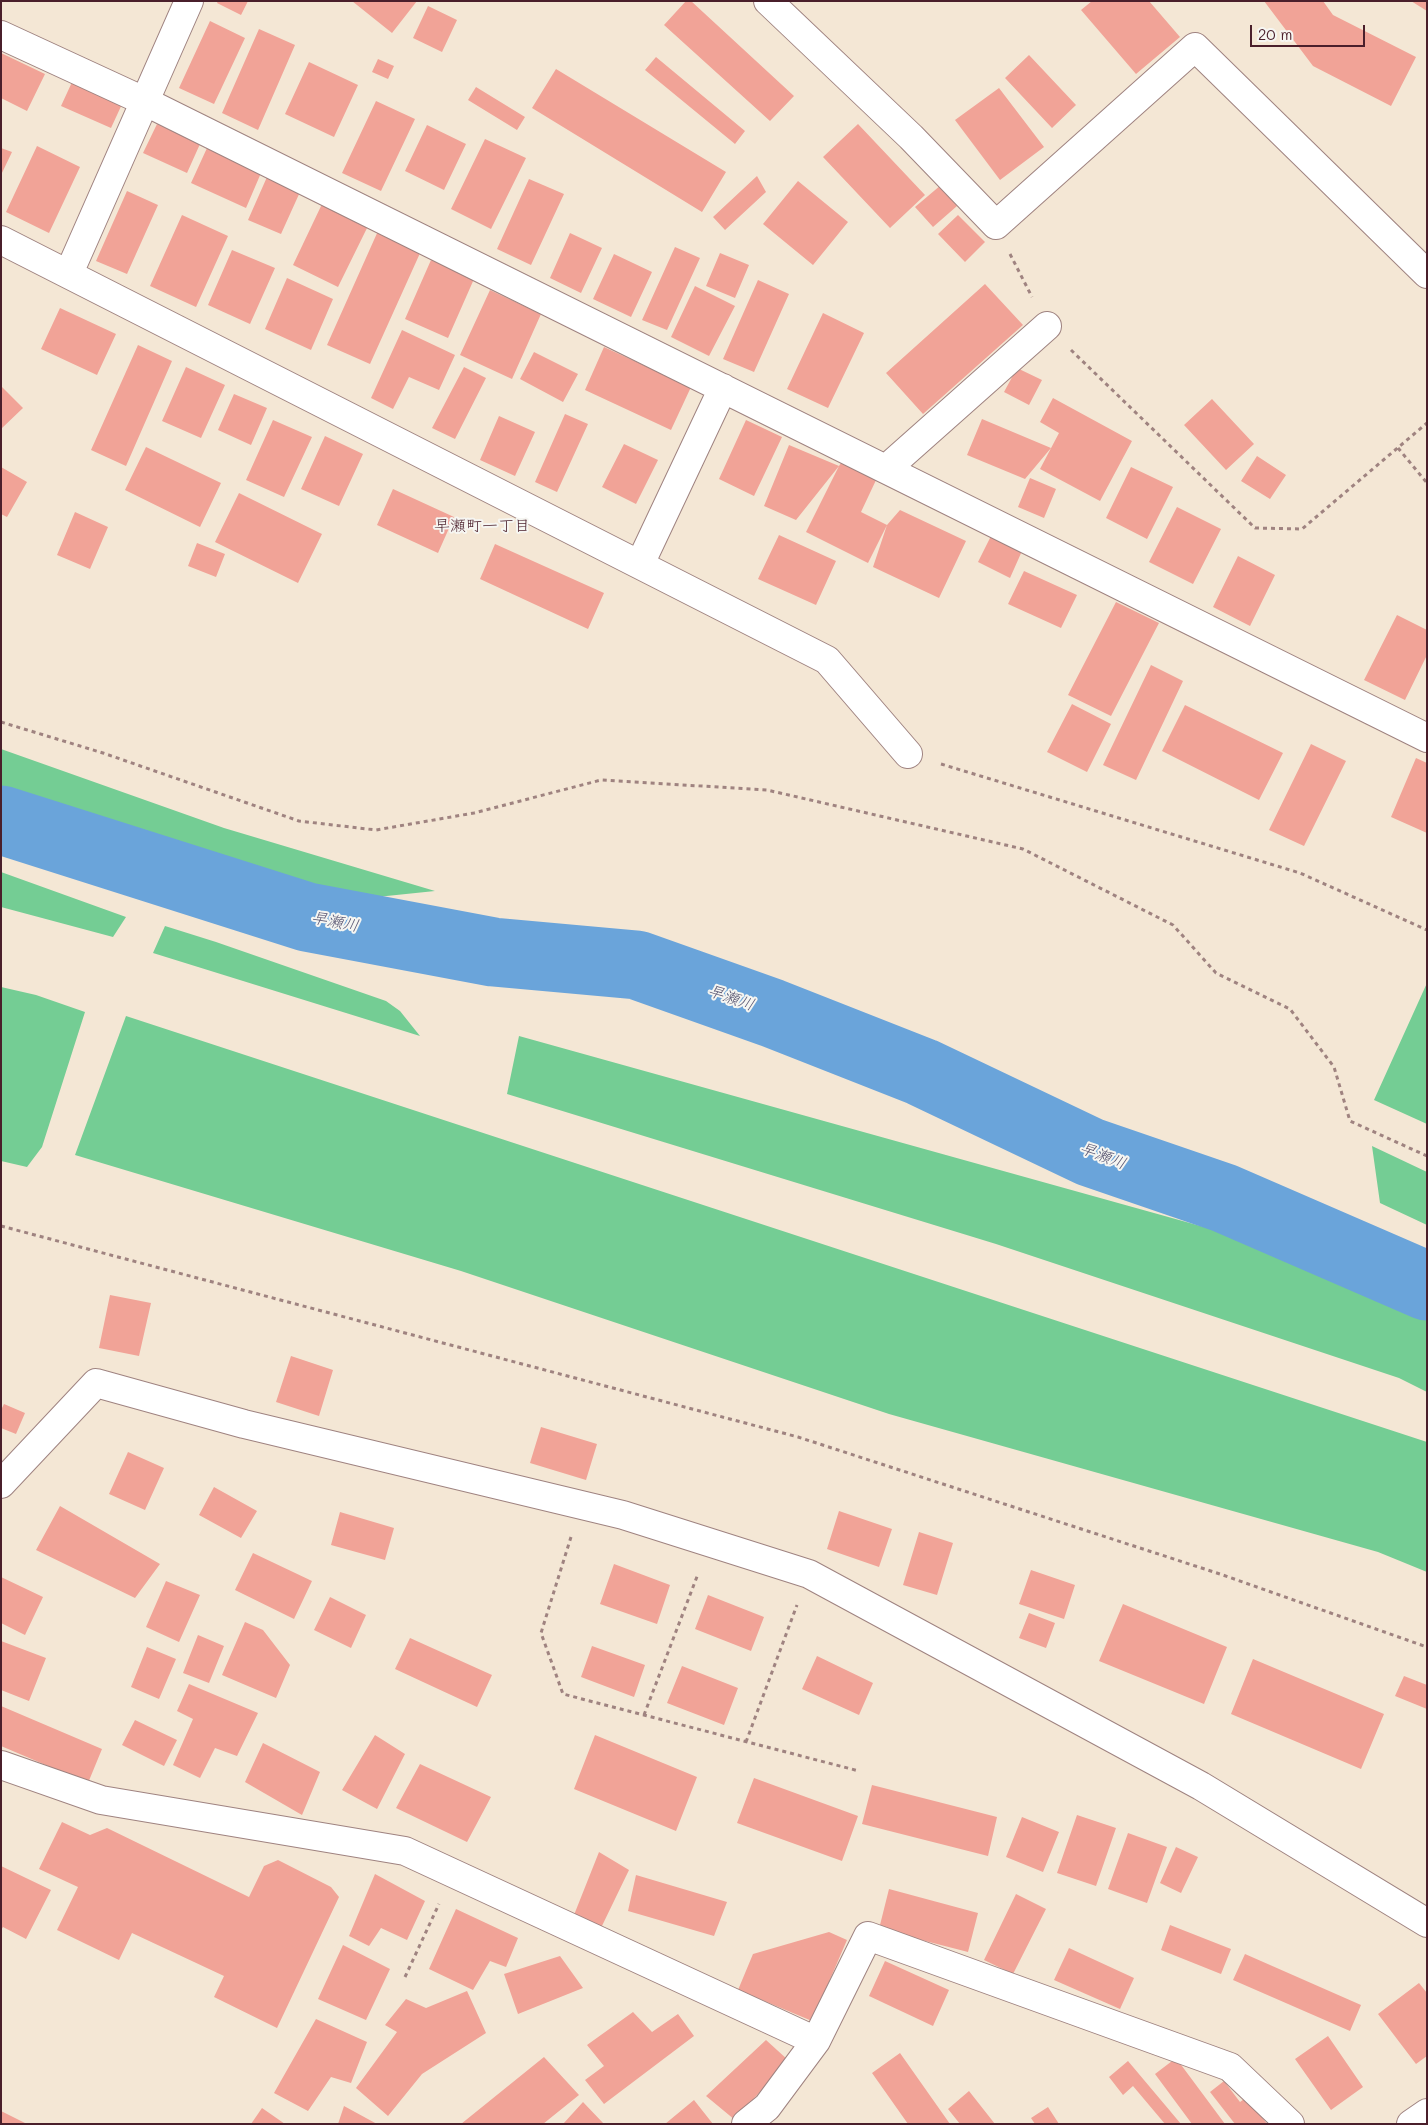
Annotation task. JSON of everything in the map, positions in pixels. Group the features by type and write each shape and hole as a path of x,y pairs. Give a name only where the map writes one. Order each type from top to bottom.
{"street":[{"path":"69,273 190,1"},
{"path":"768,1 911,137 996,225 1195,46 1427,274"},
{"path":"1,35 144,101 1427,738"},
{"path":"1,240 827,660 908,754"},
{"path":"886,470 1046,326"},
{"path":"640,564 723,388"},
{"path":"1,1484 96,1383 244,1424 622,1515 809,1574 1201,1786 1427,1924"},
{"path":"1,1766 101,1800 405,1851 816,2041"},
{"path":"746,2124 767,2107 816,2041 868,1936 1230,2066 1290,2124"},
{"path":"1411,2124 1427,2113"}],"path":[{"path":"996,225 1046,326 1255,528 1302,529 1427,424"},
{"path":"1398,448 1427,483"},
{"path":"1,722 103,754 299,822 376,830 474,813 601,780 767,790 1023,850 1172,925 1216,973 1290,1009 1334,1066 1350,1121 1427,1156"},
{"path":"908,754 1300,874 1427,930"},
{"path":"1,1226 414,1337 798,1437 1220,1574 1427,1647"},
{"path":"581,1506 541,1634 563,1694 859,1771"},
{"path":"644,1715 710,1543"},
{"path":"746,1742 809,1574"},
{"path":"405,1977 453,1874"}],"green space":[{"path":"1,749 224,828 435,891 348,900 295,896 1,789"},
{"path":"1,872 126,917 113,937 1,907"},
{"path":"165,926 386,1001 400,1011 420,1036 153,953"},
{"path":"1427,983 1427,1124 1374,1100"},
{"path":"1,987 36,995 85,1012 42,1147 27,1167 1,1161"},
{"path":"126,1016 1427,1442 1427,1572 1378,1552 889,1414 461,1271 75,1155"},
{"path":"519,1036 1319,1259 1427,1317 1427,1392 1399,1378 996,1244 507,1094"},
{"path":"1372,1146 1427,1172 1427,1225 1380,1203"}],"building":[{"path":"218,1 248,1 241,15 217,3"},
{"path":"352,1 417,1 392,33"},
{"path":"686,1 691,1 794,96 770,121 664,25"},
{"path":"1092,1 1149,1 1180,37 1136,74 1081,10"},
{"path":"1264,1 1323,1 1333,15 1416,57 1391,106 1313,66"},
{"path":"1411,1 1427,1 1427,11"},
{"path":"428,6 457,20 442,52 413,38"},
{"path":"210,21 245,38 214,104 179,88"},
{"path":"259,29 295,45 258,130 222,113"},
{"path":"1,53 45,74 27,111 1,98"},
{"path":"1029,55 1076,105 1052,128 1005,78"},
{"path":"656,57 745,131 735,144 645,70"},
{"path":"378,59 394,66 388,79 372,72"},
{"path":"309,62 358,85 334,137 285,114"},
{"path":"556,69 726,172 702,212 532,108"},
{"path":"73,80 123,102 111,128 61,106"},
{"path":"476,87 525,117 517,130 468,100"},
{"path":"999,88 1044,147 1000,180 955,120"},
{"path":"376,101 415,119 381,191 342,173"},
{"path":"157,124 200,144 187,173 143,153"},
{"path":"858,124 925,195 890,228 823,157"},
{"path":"427,125 466,144 444,190 405,171"},
{"path":"485,139 526,158 491,229 451,209"},
{"path":"37,146 80,167 49,233 6,212"},
{"path":"1,148 12,152 1,175"},
{"path":"207,148 261,173 246,208 191,183"},
{"path":"757,176 766,192 725,230 713,217"},
{"path":"267,177 300,192 281,234 248,220"},
{"path":"529,179 564,194 531,265 497,249"},
{"path":"798,181 848,222 813,265 763,224"},
{"path":"941,185 957,206 933,227 915,207"},
{"path":"127,191 158,205 127,274 96,261"},
{"path":"322,204 368,226 338,287 293,265"},
{"path":"182,215 228,236 196,307 150,286"},
{"path":"958,215 985,242 965,262 938,234"},
{"path":"378,231 421,251 370,364 327,345"},
{"path":"570,233 602,248 581,293 550,278"},
{"path":"675,247 700,258 667,330 642,320"},
{"path":"232,250 275,268 250,324 208,305"},
{"path":"720,253 749,265 735,298 706,286"},
{"path":"614,254 652,272 631,317 593,299"},
{"path":"431,260 474,279 448,338 405,319"},
{"path":"287,278 333,299 311,350 265,329"},
{"path":"758,280 789,294 754,372 723,359"},
{"path":"985,284 1023,325 923,414 886,373"},
{"path":"695,286 735,306 709,356 671,337"},
{"path":"490,290 541,314 512,379 460,355"},
{"path":"60,308 116,334 97,375 41,349"},
{"path":"823,313 864,333 828,408 787,389"},
{"path":"402,330 455,355 439,390 409,377 393,409 371,398"},
{"path":"138,345 172,361 126,466 91,450"},
{"path":"604,347 691,387 671,430 585,390"},
{"path":"534,352 578,374 563,402 520,379"},
{"path":"186,367 225,385 201,438 162,421"},
{"path":"464,367 486,378 455,439 432,428"},
{"path":"1017,368 1042,380 1029,405 1004,392"},
{"path":"1,386 23,408 1,429"},
{"path":"234,394 267,408 251,445 218,430"},
{"path":"1053,398 1132,441 1100,501 1040,469 1059,433 1040,422"},
{"path":"1212,399 1254,444 1226,470 1184,425"},
{"path":"565,414 588,424 557,492 535,482"},
{"path":"499,416 535,432 515,476 480,460"},
{"path":"982,419 1051,448 1025,479 967,455"},
{"path":"273,420 312,437 284,497 246,480"},
{"path":"746,420 782,437 754,496 719,479"},
{"path":"325,436 363,454 339,506 301,489"},
{"path":"624,444 658,460 636,504 602,487"},
{"path":"789,445 839,466 796,520 764,506"},
{"path":"146,447 221,483 200,527 125,490"},
{"path":"1257,456 1286,475 1270,499 1241,481"},
{"path":"843,460 877,478 861,512 887,525 868,563 806,532"},
{"path":"1,467 27,482 7,517 1,514"},
{"path":"1131,467 1173,487 1147,539 1106,518"},
{"path":"1030,478 1056,489 1044,518 1018,507"},
{"path":"393,489 454,517 438,553 377,525"},
{"path":"239,493 322,534 298,583 215,542"},
{"path":"1177,507 1221,529 1193,584 1149,562"},
{"path":"900,510 966,541 939,598 873,567 887,525"},
{"path":"75,512 108,527 90,569 57,555"},
{"path":"779,535 836,561 816,605 758,579"},
{"path":"991,536 1022,551 1010,578 978,562"},
{"path":"197,543 225,554 216,577 188,566"},
{"path":"495,544 604,593 588,629 480,579"},
{"path":"1238,556 1275,575 1250,626 1213,607"},
{"path":"1024,571 1077,595 1061,628 1008,604"},
{"path":"1116,602 1159,623 1111,716 1068,695"},
{"path":"1397,615 1427,630 1427,655 1405,700 1364,680"},
{"path":"1151,665 1183,681 1136,780 1103,765"},
{"path":"1072,704 1111,724 1087,772 1047,752"},
{"path":"1185,705 1283,753 1259,800 1162,751"},
{"path":"1311,744 1346,761 1304,846 1269,830"},
{"path":"1416,758 1427,763 1427,833 1391,817"},
{"path":"110,1295 151,1303 139,1356 99,1348"},
{"path":"291,1356 333,1370 319,1416 276,1402"},
{"path":"4,1404 25,1413 16,1434 1,1428 1,1410"},
{"path":"541,1427 597,1444 586,1480 530,1463"},
{"path":"128,1452 164,1468 145,1510 109,1494"},
{"path":"214,1487 257,1511 241,1538 199,1515"},
{"path":"60,1506 160,1564 135,1598 36,1550"},
{"path":"839,1511 892,1529 879,1567 827,1549"},
{"path":"340,1512 394,1528 385,1560 331,1545"},
{"path":"919,1532 953,1543 937,1595 903,1585"},
{"path":"253,1553 312,1581 294,1619 235,1590"},
{"path":"614,1564 670,1585 657,1624 600,1604"},
{"path":"1031,1570 1075,1585 1064,1619 1019,1604"},
{"path":"1,1577 43,1597 25,1635 1,1623"},
{"path":"166,1581 200,1595 179,1642 146,1627"},
{"path":"708,1595 764,1617 751,1651 695,1629"},
{"path":"330,1597 366,1615 351,1648 314,1630"},
{"path":"1123,1604 1227,1647 1204,1704 1099,1661"},
{"path":"1029,1613 1055,1623 1046,1648 1019,1638"},
{"path":"245,1622 263,1630 290,1665 276,1698 222,1675"},
{"path":"198,1635 224,1646 209,1683 183,1673"},
{"path":"410,1638 492,1675 477,1707 395,1669"},
{"path":"1,1641 46,1658 29,1701 1,1690"},
{"path":"592,1646 645,1665 634,1697 581,1677"},
{"path":"147,1647 176,1659 159,1699 131,1687"},
{"path":"817,1656 873,1683 859,1715 802,1689"},
{"path":"1253,1659 1384,1714 1361,1769 1231,1714"},
{"path":"682,1666 738,1688 724,1725 667,1703"},
{"path":"1404,1676 1427,1685 1427,1709 1395,1696"},
{"path":"189,1684 258,1713 237,1756 215,1748 200,1778 173,1765 193,1719 177,1711"},
{"path":"1,1706 102,1749 88,1783 1,1746"},
{"path":"135,1720 177,1740 164,1766 122,1745"},
{"path":"375,1735 405,1754 377,1809 342,1790"},
{"path":"595,1735 697,1777 676,1831 574,1789"},
{"path":"263,1743 320,1772 302,1815 245,1782"},
{"path":"420,1764 491,1797 467,1842 396,1808"},
{"path":"754,1778 858,1816 842,1861 737,1823"},
{"path":"872,1785 997,1817 988,1856 862,1824"},
{"path":"1077,1815 1116,1828 1096,1886 1057,1873"},
{"path":"1022,1817 1059,1832 1043,1872 1006,1857"},
{"path":"62,1822 90,1835 107,1828 249,1897 264,1866 278,1860 331,1887 339,1897 277,2028 214,1997 224,1976 132,1933 119,1960 57,1930 78,1887 39,1869"},
{"path":"1128,1833 1167,1847 1147,1903 1108,1889"},
{"path":"1176,1847 1198,1857 1181,1893 1160,1883"},
{"path":"599,1852 629,1870 600,1930 572,1920"},
{"path":"1,1866 51,1890 26,1939 3,1927 1,1930"},
{"path":"375,1874 425,1901 407,1940 381,1928 369,1946 349,1936"},
{"path":"636,1875 727,1902 714,1936 628,1911"},
{"path":"889,1889 978,1913 968,1952 879,1929"},
{"path":"1016,1894 1046,1909 1013,1974 984,1960"},
{"path":"456,1909 518,1938 506,1967 490,1961 473,1990 429,1969"},
{"path":"1170,1925 1231,1949 1221,1974 1161,1950"},
{"path":"829,1932 847,1940 812,2021 738,1990 753,1954"},
{"path":"343,1945 390,1969 366,2020 318,1999"},
{"path":"1069,1948 1134,1978 1120,2009 1054,1980"},
{"path":"1245,1954 1361,2005 1350,2031 1233,1980"},
{"path":"560,1956 583,1988 518,2014 504,1974"},
{"path":"885,1961 949,1990 933,2026 869,1996"},
{"path":"1419,1983 1427,1993 1427,2056 1416,2064 1378,2014"},
{"path":"467,1991 486,2033 422,2074 388,2116 356,2088 397,2032 385,2025 406,1999 426,2008"},
{"path":"633,2012 652,2032 678,2014 694,2036 604,2104 585,2080 604,2066 587,2045"},
{"path":"316,2019 367,2042 351,2083 331,2077 308,2111 274,2093"},
{"path":"1328,2036 1363,2087 1331,2110 1295,2059"},
{"path":"766,2040 788,2060 735,2120 706,2096"},
{"path":"900,2053 950,2124 908,2124 872,2073"},
{"path":"544,2057 579,2095 543,2124 461,2124"},
{"path":"1176,2058 1225,2124 1192,2124 1155,2074"},
{"path":"1128,2061 1181,2124 1165,2124 1133,2086 1123,2095 1109,2077"},
{"path":"1224,2081 1240,2102 1247,2097 1267,2124 1235,2124 1210,2092"},
{"path":"969,2091 995,2124 960,2124 948,2109"},
{"path":"694,2100 713,2124 665,2124"},
{"path":"583,2102 604,2124 563,2124"},
{"path":"344,2106 377,2124 338,2124"},
{"path":"1048,2107 1059,2124 1035,2124 1031,2118"},
{"path":"262,2108 285,2124 251,2124"},
{"path":"1,2111 27,2124 1,2124"}],"waterway":[{"name":"早瀬川","path":"1,820 307,917 493,952 637,965 772,1013 922,1072 1090,1152 1224,1198 1427,1286"}],"district":[{"name":"早瀬町一丁目","path":"482,526"}]}
